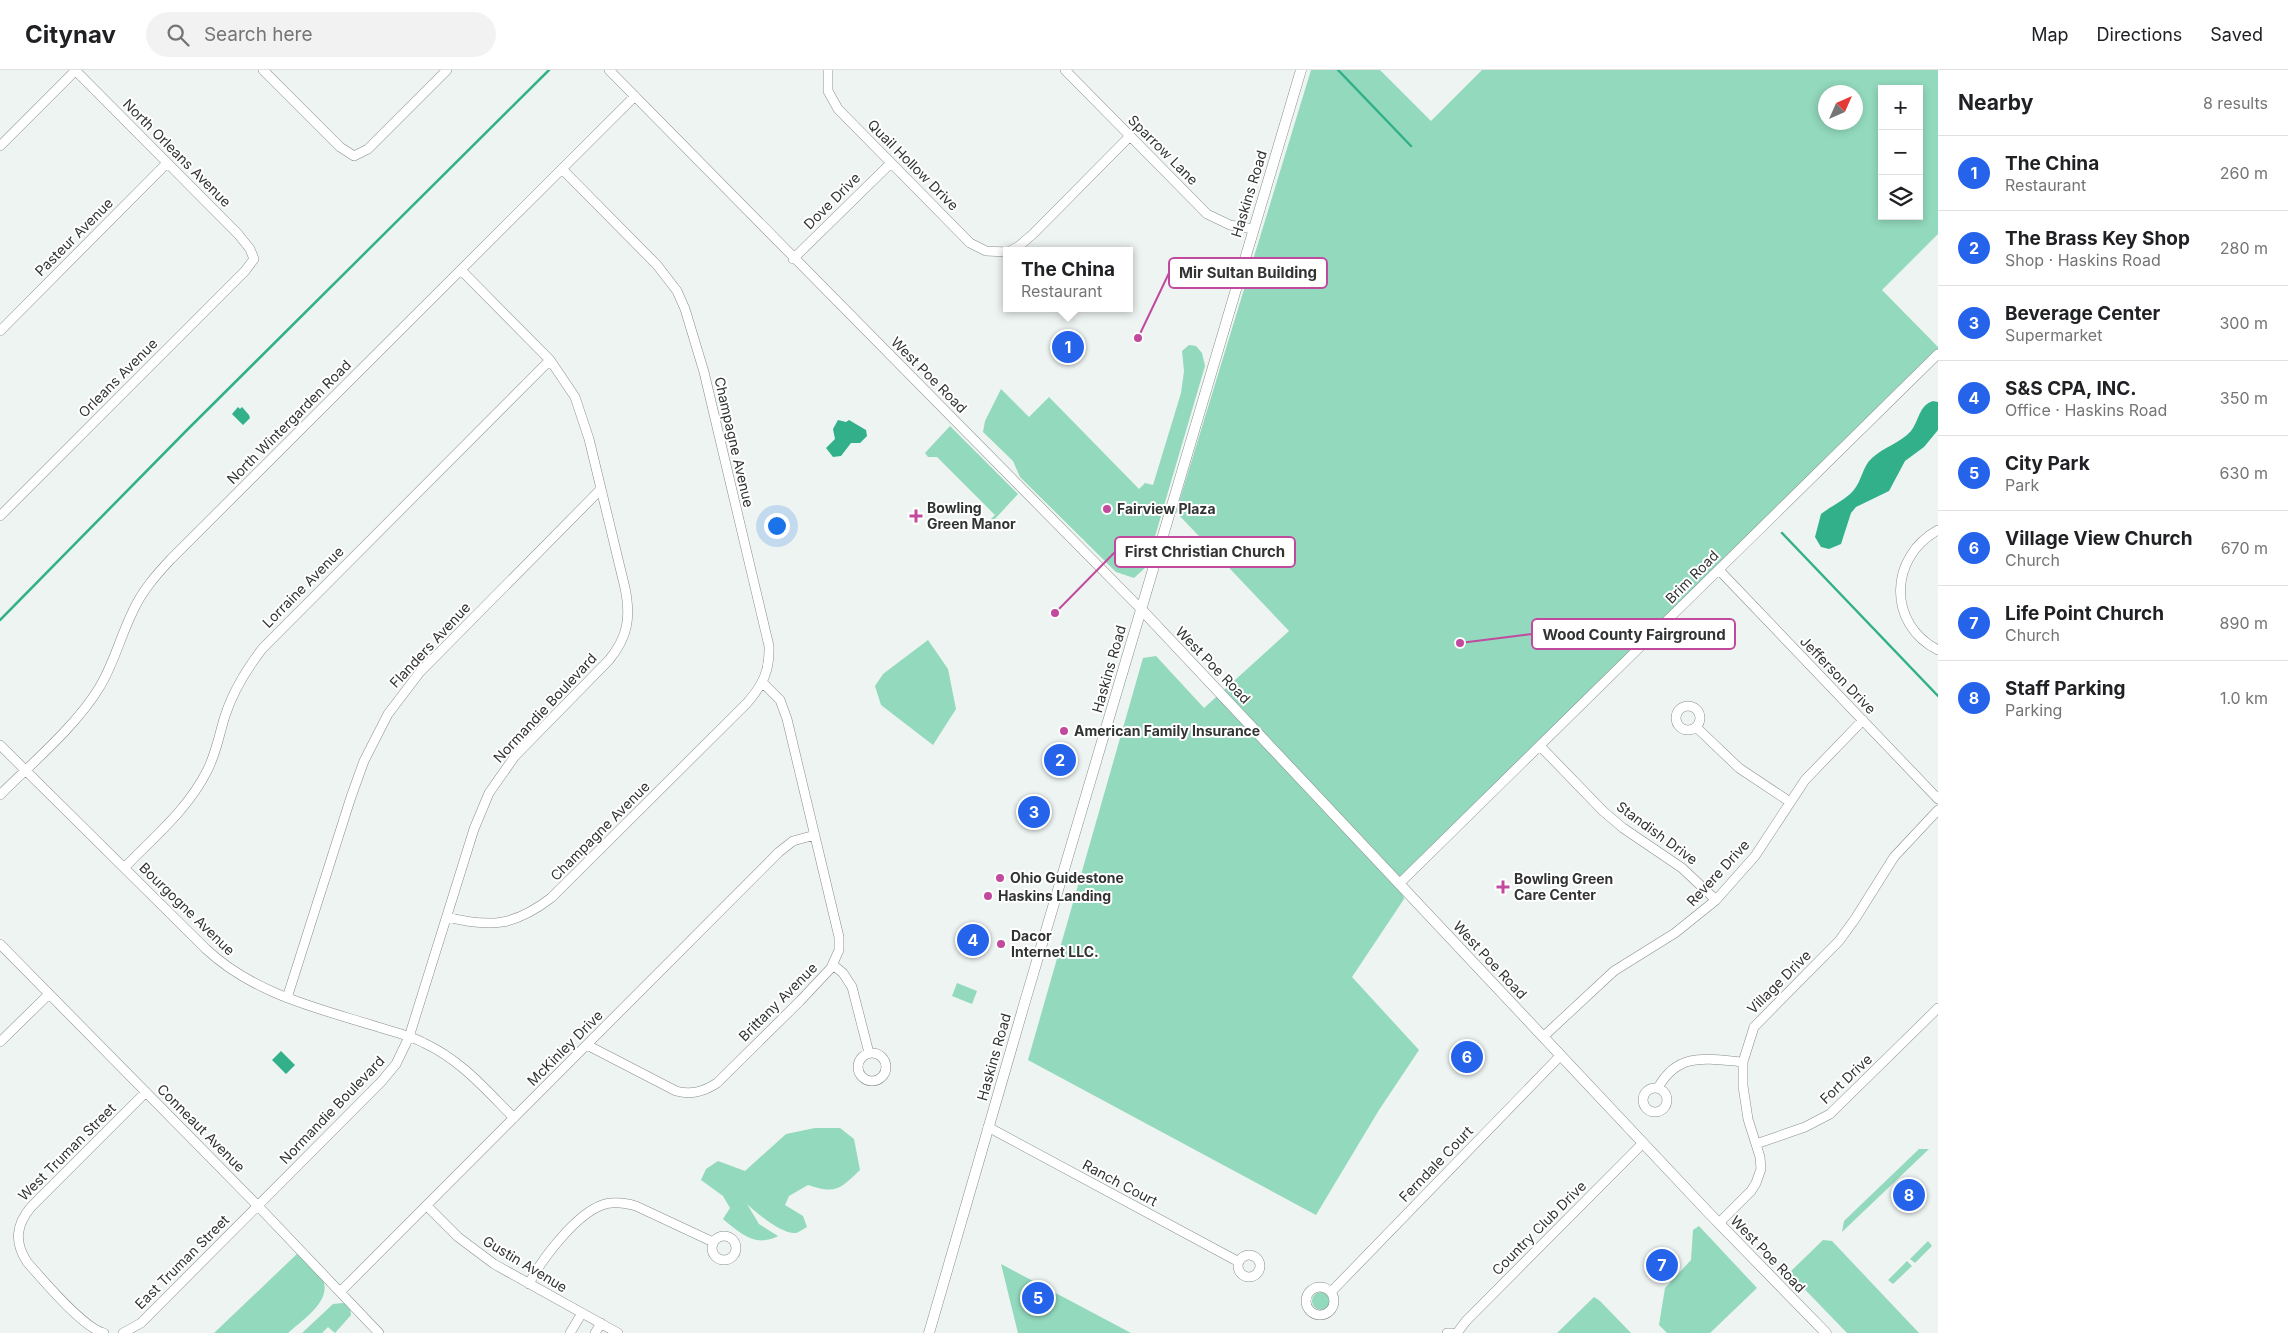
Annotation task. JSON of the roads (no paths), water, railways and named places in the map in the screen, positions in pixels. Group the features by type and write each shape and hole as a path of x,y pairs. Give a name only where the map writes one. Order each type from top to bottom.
{"main road":[{"name":"Haskins Road","path":"929,1333 1140,608 1301,70"},
{"name":"West Poe Road","path":"1140,608 1643,1143 1826,1333"}],"street":[{"path":"0,146 76,70"},
{"name":"North Orleans Avenue","path":"76,70 238,234 250,249 254,259"},
{"path":"264,70 340,148 354,156 368,149 447,70"},
{"name":"West Poe Road","path":"609,70 793,259 1140,608"},
{"name":"Quail Hollow Drive","path":"828,70 827,84 834,103 891,163 970,243 986,251 1003,251"},
{"name":"Sparrow Lane","path":"1065,70 1207,214 1230,225 1253,229"},
{"name":"North Wintergarden Road","path":"0,794 76,718 98,690 108,673 134,610 154,578 635,96"},
{"name":"Quail Hollow Drive","path":"1018,247 1033,234 1130,136"},
{"name":"Pasteur Avenue","path":"0,331 167,163"},
{"name":"Dove Drive","path":"793,259 891,163"},
{"name":"Champagne Avenue","path":"446,917 473,923 499,923 518,918 535,910 566,884 747,703 763,683 768,664 769,646 704,372 685,309 677,291 657,265 562,169"},
{"name":"Orleans Avenue","path":"0,516 245,271 254,259"},
{"name":"Normandie Boulevard","path":"258,1206 382,1082 396,1064 409,1037 481,811 500,775 517,754 609,660 624,638 629,619 628,606 601,489 589,439 576,397 550,360 461,270"},
{"name":"Brim Road","path":"1400,883 1938,354"},
{"name":"Lorraine Avenue","path":"124,867 170,822 197,788 215,752 232,696 242,677 262,649 550,360"},
{"name":"Flanders Avenue","path":"287,998 351,797 364,761 388,714 420,672 601,489"},
{"path":"1938,530 1922,540 1914,550 1904,567 1901,589 1902,603 1908,622 1920,638 1938,650"},
{"name":"Jefferson Drive","path":"1719,570 1938,799"},
{"name":"Brittany Avenue","path":"587,1045 670,1088 684,1093 698,1092 716,1083 800,1002 833,966 839,950 839,937 815,835 783,706 776,694 763,683"},
{"name":"Revere Drive","path":"1543,1037 1614,971 1675,934 1716,900 1754,856 1790,802 1818,765 1863,720"},
{"path":"1696,727 1739,768 1790,802"},
{"name":"Bourgogne Avenue","path":"0,745 26,768 213,956 229,969 247,981 287,998 409,1037 430,1046 457,1063 514,1118"},
{"name":"Standish Drive","path":"1540,746 1603,811 1629,832 1682,868 1716,900"},
{"name":"Village Drive","path":"1719,1223 1756,1183 1761,1169 1760,1157 1744,1099 1743,1062 1751,1033 1760,1020 1839,940 1855,919 1894,857 1938,810"},
{"name":"McKinley Drive","path":"340,1292 779,852 793,841 815,835"},
{"name":"Conneaut Avenue","path":"0,944 380,1333"},
{"path":"833,966 843,973 852,987 869,1053"},
{"path":"0,1042 49,994"},
{"name":"Fort Drive","path":"1756,1144 1805,1128 1830,1114 1938,1008"},
{"name":"Ferndale Court","path":"1330,1292 1561,1055"},
{"path":"1658,1088 1662,1081 1678,1065 1691,1059 1743,1062"},
{"name":"West Truman Street","path":"104,1333 95,1330 83,1321 35,1271 19,1251 18,1236 20,1222 31,1207 146,1092"},
{"name":"Ranch Court","path":"988,1127 1239,1262"},
{"name":"Country Club Drive","path":"1457,1333 1466,1321 1643,1143"},
{"path":"529,1284 544,1258 557,1243 590,1212 609,1204 623,1203 636,1206 713,1242"},
{"name":"East Truman Street","path":"123,1333 141,1324 258,1206"},
{"name":"Gustin Avenue","path":"427,1206 473,1250 529,1284 618,1333"},
{"path":"570,1333 582,1313"},
{"path":"595,1333 601,1323"},
{"path":"1447,1333 1452,1333"}],"waterway":[{"path":"0,620 186,431 549,70"},
{"path":"1338,70 1411,146"},
{"path":"1782,533 1938,696"}],"place":[{"name":"Mir Sultan Building","path":"1138,338"},
{"name":"The China","path":"1068,347"},
{"name":"Fairview Plaza","path":"1107,509"},
{"name":"Bowling Green Manor","path":"916,516"},
{"name":"First Christian Church","path":"1055,613"},
{"name":"Wood County Fairground","path":"1460,643"},
{"name":"American Family Insurance","path":"1064,731"},
{"name":"The Brass Key Shop","path":"1060,760"},
{"name":"Beverage Center","path":"1034,812"},
{"name":"Ohio Guidestone","path":"1000,878"},
{"name":"Bowling Green Care Center","path":"1503,887"},
{"name":"Haskins Landing","path":"988,896"},
{"name":"S&S CPA, INC.","path":"973,940"},
{"name":"Dacor Internet LLC.","path":"1001,944"},
{"name":"Village View Church","path":"1467,1057"},
{"name":"Staff Parking","path":"1909,1195"},
{"name":"Life Point Church","path":"1662,1265"},
{"name":"City Park","path":"1038,1298"}]}
